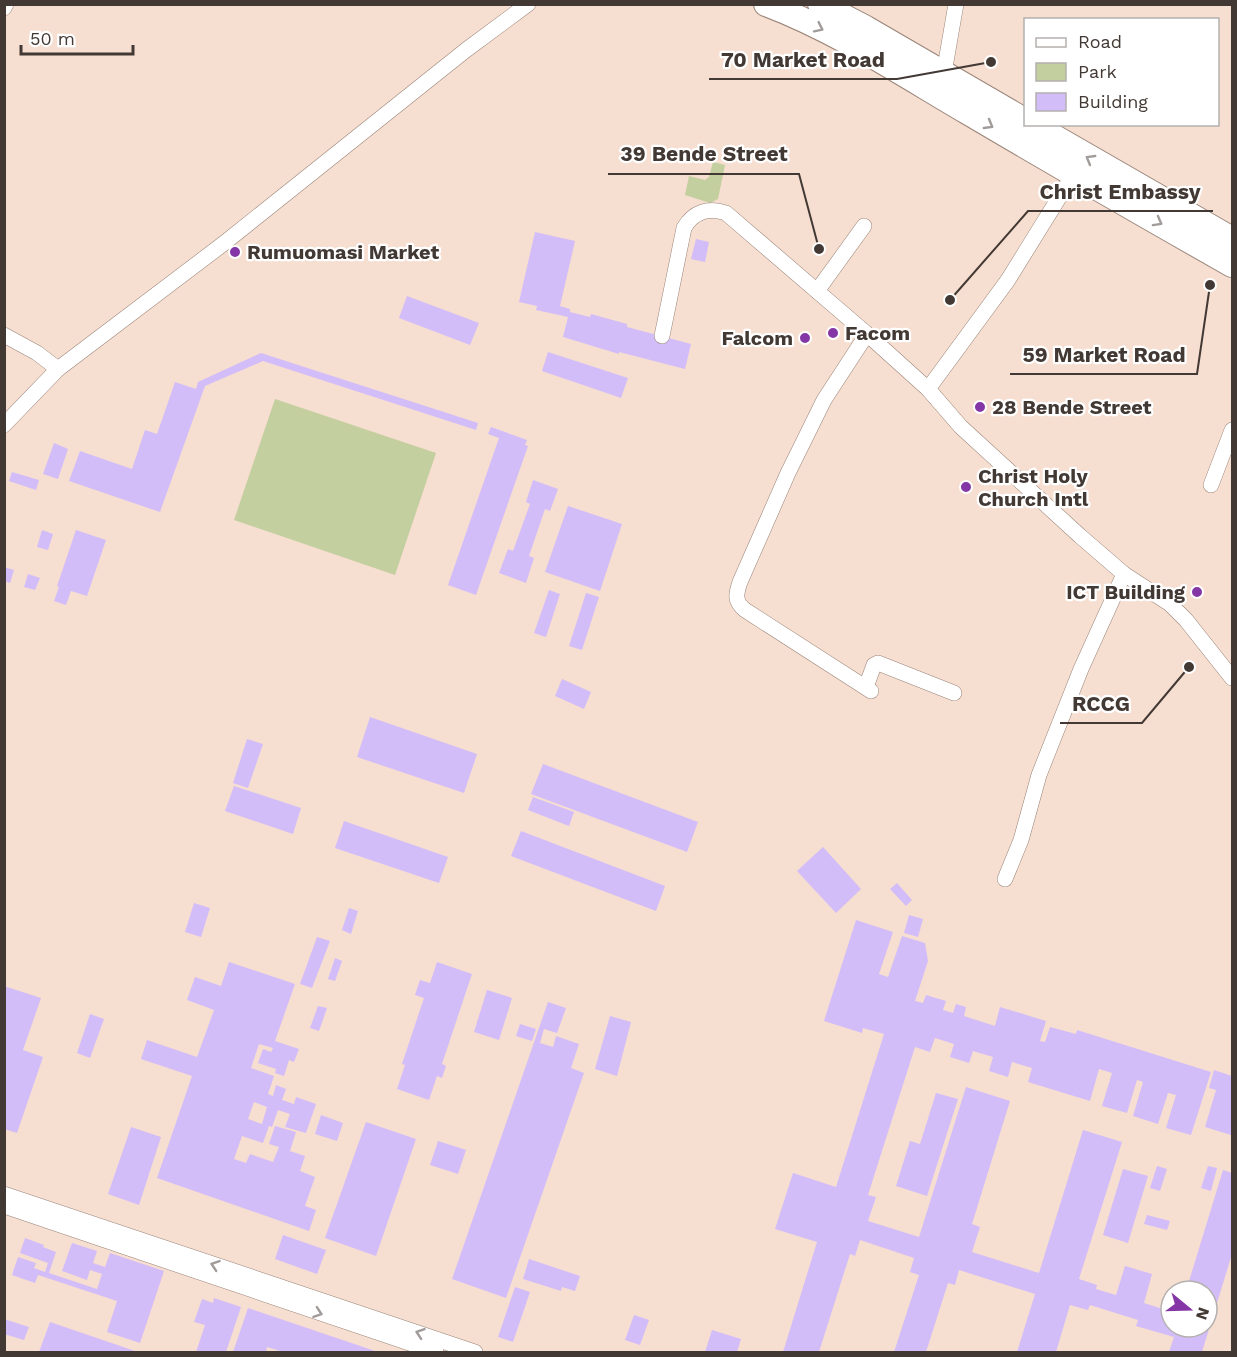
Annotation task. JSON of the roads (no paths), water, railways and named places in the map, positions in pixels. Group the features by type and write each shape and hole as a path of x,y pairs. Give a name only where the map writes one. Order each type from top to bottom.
{"main road":[{"path":"766,4 820,28 864,52 1073,175 1233,265"},
{"path":"820,4 1024,120"},
{"path":"1035,126 1233,239"}],"street":[{"path":"4,425 58,369 223,244 466,50 528,4"},
{"path":"944,73 956,4"},
{"path":"928,390 1008,280 1073,175"},
{"path":"662,336 684,228 689,219 697,213 715,210 726,213 867,334 928,390 961,428 1124,574 1170,604 1186,620 1233,678"},
{"path":"817,291 864,226"},
{"path":"867,334 824,400 788,472 740,582 736,597 739,606 868,689 874,665 878,663 954,693"},
{"path":"4,335 37,353 58,369"},
{"path":"1211,485 1233,430"},
{"path":"1005,879 1022,840 1039,775 1081,669 1124,574"},
{"path":"4,1194 475,1353"},
{"path":"4,1206 436,1353"}],"place":[{"name":"70 Market Road","path":"991,62"},
{"name":"39 Bende Street","path":"819,249"},
{"name":"Rumuomasi Market","path":"235,252"},
{"name":"59 Market Road","path":"1210,285"},
{"name":"Christ Embassy","path":"950,300"},
{"name":"Facom","path":"833,333"},
{"name":"Falcom","path":"805,338"},
{"name":"28 Bende Street","path":"980,407"},
{"name":"Christ Holy Church Intl","path":"966,487"},
{"name":"ICT Building","path":"1197,592"},
{"name":"RCCG","path":"1189,667"}]}
